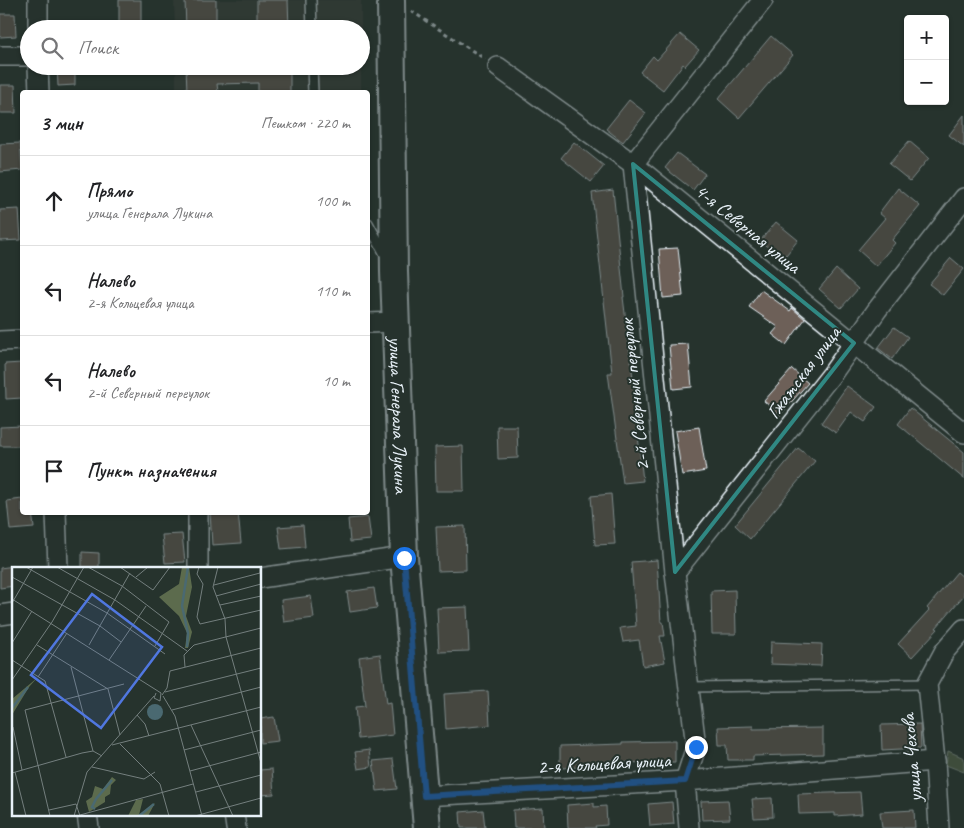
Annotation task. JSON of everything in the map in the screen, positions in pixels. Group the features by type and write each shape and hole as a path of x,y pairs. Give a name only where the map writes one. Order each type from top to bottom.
{"main road":[{"name":"улица Генерала Лукина","path":"401,5 394,272 404,558 427,828"}],"street":[{"path":"38,0 38,20"},
{"path":"633,164 763,0"},
{"path":"0,56 20,56"},
{"name":"4-я Северная улица","path":"498,67 633,164 964,433"},
{"path":"38,75 39,90"},
{"name":"2-й Северный переулок","path":"633,164 675,572 696,747 685,781 689,828"},
{"name":"Гжатская улица","path":"675,572 832,374 877,310 964,198"},
{"path":"370,323 397,322"},
{"path":"0,341 20,340"},
{"path":"56,515 58,567"},
{"path":"198,515 198,567"},
{"path":"261,578 404,558"},
{"path":"927,684 944,652 964,629"},
{"name":"улица Чехова","path":"927,684 935,761 939,828"},
{"name":"2-я Кольцевая улица","path":"424,796 685,781 935,761"}],"lane":[{"path":"312,0 312,20"},
{"path":"312,75 313,90"},
{"path":"370,227 394,272"},
{"path":"689,686 927,684"}],"path":[{"path":"401,5 498,67"}],"highlighted area":[{"path":"633,164 854,343 675,572"}],"shaded area":[{"path":"174,0 361,0 361,20 175,20"},
{"path":"176,75 361,75 361,90 176,90"}],"green space":[{"path":"948,751 964,758 964,772 946,765"}],"building":[{"path":"119,0 141,0 141,20 119,20"},
{"path":"185,0 216,0 216,20 186,20"},
{"path":"257,0 288,0 289,20 257,20"},
{"path":"0,14 15,14 16,36 0,37"},
{"path":"680,34 699,50 685,66 683,64 663,90 640,72 653,56 657,60"},
{"path":"771,36 793,55 739,118 718,99"},
{"path":"57,75 75,75 75,85 58,86"},
{"path":"186,75 290,75 290,90 258,90 258,83 217,84 218,90 187,90"},
{"path":"0,85 15,85 16,113 0,113"},
{"path":"629,100 646,113 623,142 606,129"},
{"path":"964,115 964,147 949,135"},
{"path":"909,141 929,158 910,181 889,164"},
{"path":"574,142 604,166 591,182 561,158"},
{"path":"20,143 20,170 0,172 0,144"},
{"path":"677,153 705,174 693,190 665,168"},
{"path":"898,188 920,206 892,240 895,243 876,266 858,250 885,218 879,213"},
{"path":"613,190 623,297 639,427 637,427 643,481 623,483 608,373 612,373 592,193"},
{"path":"19,209 20,240 0,241 0,210"},
{"path":"776,222 798,240 783,259 760,241"},
{"path":"678,248 683,296 663,298 659,249"},
{"path":"951,258 964,269 943,295 929,284"},
{"path":"836,269 858,289 841,308 819,289"},
{"path":"761,290 790,311 792,308 805,319 786,345 772,334 778,327 749,307"},
{"path":"894,327 908,337 892,359 878,348"},
{"path":"688,344 692,387 673,389 669,345"},
{"path":"20,363 20,398 6,399 5,364"},
{"path":"792,369 808,383 780,415 764,401"},
{"path":"847,386 876,407 865,422 851,412 836,433 821,423"},
{"path":"910,408 964,452 964,479 898,424"},
{"path":"20,426 20,446 0,446 0,427"},
{"path":"497,426 517,426 518,458 498,459"},
{"path":"699,427 706,471 682,475 675,431"},
{"path":"463,446 464,491 436,491 435,447"},
{"path":"798,448 815,461 750,539 735,525"},
{"path":"611,494 615,544 595,545 591,496"},
{"path":"20,499 20,515 32,515 34,528 10,530 7,501"},
{"path":"210,515 238,515 241,543 212,545"},
{"path":"368,517 371,540 350,542 348,519"},
{"path":"303,525 305,547 281,549 278,527"},
{"path":"465,526 466,570 438,571 436,527"},
{"path":"182,534 185,562 165,563 162,535"},
{"path":"82,552 99,553 99,567 82,567"},
{"path":"657,560 661,622 663,622 665,636 660,636 665,662 643,666 639,640 623,642 620,628 636,626 631,562"},
{"path":"14,566 12,567 12,586 0,588 0,568"},
{"path":"957,572 964,578 964,595 936,628 938,629 912,657 898,644 929,610 927,608"},
{"path":"374,588 377,608 350,612 347,592"},
{"path":"735,590 736,634 712,634 711,591"},
{"path":"311,596 314,618 284,622 281,600"},
{"path":"467,607 469,651 439,652 437,608"},
{"path":"771,642 822,644 821,666 770,664"},
{"path":"380,654 386,704 390,703 393,735 358,739 355,707 365,706 359,657"},
{"path":"488,691 490,725 446,729 444,694"},
{"path":"274,717 278,741 261,743 261,719"},
{"path":"920,724 921,748 882,750 881,725"},
{"path":"753,726 753,729 823,728 823,754 753,756 753,760 728,760 727,745 719,745 718,727"},
{"path":"675,741 675,762 612,763 612,766 560,768 560,746"},
{"path":"369,750 371,767 358,769 355,752"},
{"path":"393,759 397,789 377,791 373,761"},
{"path":"272,769 274,794 261,795 261,770"},
{"path":"860,792 862,814 835,816 835,813 799,814 798,794"},
{"path":"772,798 773,817 754,818 752,799"},
{"path":"728,800 730,819 702,820 701,801"},
{"path":"672,802 674,824 650,826 648,804"},
{"path":"594,803 594,807 606,806 607,825 595,826 596,828 568,828 567,805"},
{"path":"543,808 544,828 514,828 513,810"},
{"path":"483,810 485,828 461,828 460,812"},
{"path":"914,810 915,828 882,828 880,812"}],"route":[{"path":"404,558 424,796 685,781 696,747"}]}
